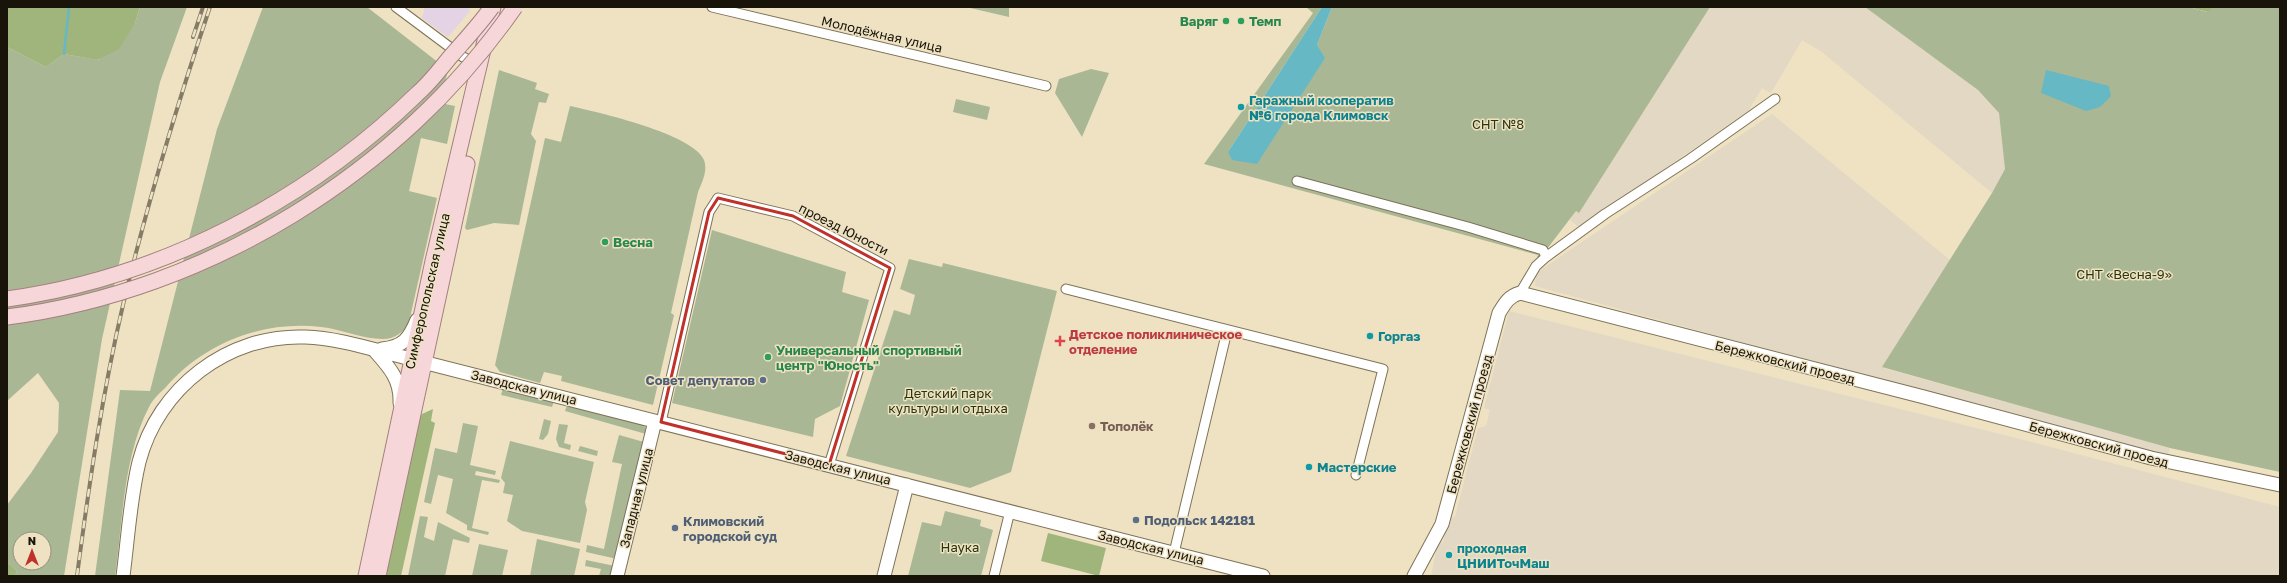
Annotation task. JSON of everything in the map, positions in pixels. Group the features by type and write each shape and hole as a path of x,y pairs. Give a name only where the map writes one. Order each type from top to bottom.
{"main road":[{"name":"Симферопольская улица","path":"366,576 399,414 418,361 426,298 492,7"},
{"path":"7,298 85,283 140,266 197,244 293,192 344,157 382,127 418,93 492,7"},
{"name":"Симферопольская улица","path":"378,576 418,361 502,7"},
{"path":"7,317 33,314 77,304 142,286 207,260 303,208 356,172 434,105 499,29 515,7"}],"street":[{"path":"396,7 463,57 480,64"},
{"name":"Молодёжная улица","path":"712,7 1046,86"},
{"path":"1520,293 1536,266 1546,257 1606,214 1690,159 1775,99"},
{"path":"1297,181 1543,250 1546,257"},
{"name":"проезд Юности","path":"658,421 709,212 718,198 793,216 890,268 830,465"},
{"path":"1066,289 1227,331 1383,369 1356,475"},
{"name":"Бережковский проезд","path":"1414,576 1442,524 1499,313 1508,299 1513,295 1520,293 1909,393 2151,458 2280,486"},
{"path":"123,576 133,495 139,462 160,413 178,390 197,371 231,352 250,344 275,338 312,338 374,350 396,348 412,333 426,298"},
{"path":"1174,553 1227,331"},
{"path":"374,350 393,370 400,390 399,414"},
{"name":"Заводская улица","path":"374,350 1263,576"},
{"name":"Западная улица","path":"617,576 658,421"},
{"path":"884,576 906,485"},
{"path":"994,576 1010,512"}],"highlighted area":[{"path":"718,198 793,216 890,268 829,465 661,422 709,212"}],"shaded area":[{"path":"425,7 470,7 469,12 448,37 422,18"},
{"path":"1710,7 1865,7 1978,90 1999,113 2005,169 1992,193 1822,52 1802,40 1771,93 1762,88 1748,111 1580,228 1570,220 1576,210 1579,212"},
{"path":"1772,114 1950,260 1883,368 2170,448 2167,458 1535,286 1536,273"},
{"path":"1509,311 2008,436 2280,507 2280,576 1431,576 1438,542 1443,543 1449,516 1455,517 1478,428 1486,426 1490,410 1484,408"}],"green space":[{"path":"7,7 140,7 135,23 119,49 97,60 64,54 46,67 7,47"},
{"path":"140,7 187,7 160,82 102,339 64,576 15,576 17,571 52,571 52,531 12,531 12,566 7,562 7,505 31,473 58,432 59,403 38,373 7,401 7,47 46,67 64,54 98,60 135,23"},
{"path":"263,7 367,7 448,70 440,103 455,106 447,144 421,138 409,191 437,198 409,322 405,329 399,334 387,339 375,339 321,327 278,327 256,331 236,338 216,347 198,358 181,372 150,405 134,445 129,467 115,576 95,576 120,390 150,391 217,129"},
{"path":"966,7 1009,7 1009,17"},
{"name":"СНТ №8","path":"1306,7 1322,7 1228,152 1317,45 1332,7 1710,7 1579,213 1576,211 1540,258 1537,257 1538,255 1204,164 1313,13"},
{"name":"СНТ «Весна-9»","path":"1865,7 2189,7 2207,12 2215,7 2280,7 2280,472 2170,448 1882,367 1992,193 2005,169 1999,113 1978,90"},
{"path":"2189,7 2215,7 2208,12"},
{"path":"1091,69 1109,73 1082,137 1055,93 1059,79"},
{"path":"499,70 537,83 535,89 549,94 546,103 539,102 531,134 536,141 519,225 494,223 467,230 465,228"},
{"path":"956,99 990,107 987,120 953,112"},
{"name":"Весна","path":"570,106 622,119 664,133 683,141 696,150 704,160 705,172 698,192 671,313 674,315 653,405 561,381 562,376 544,372 540,383 500,372 495,365 545,138 561,142"},
{"name":"Универсальный спортивный центр \"Юность\"","path":"712,230 846,272 842,292 869,300 840,406 815,419 813,437 672,403"},
{"name":"Детский парк культуры и отдыха","path":"909,259 942,267 943,263 1057,291 1011,472 970,488 846,456 894,310 910,315 915,295 900,289"},
{"path":"503,388 554,401 552,407 501,395"},
{"path":"567,405 643,425 647,429 646,434 565,411"},
{"path":"433,409 431,421 435,423 401,576 384,576 418,420 422,414"},
{"path":"544,419 551,421 548,434 543,440 539,439"},
{"path":"463,423 478,426 470,465 496,471 495,475 476,471 475,475 500,480 499,483 482,480 472,528 489,532 488,535 467,530 467,525 446,513 453,479 438,475 431,504 424,502 435,448 457,453"},
{"path":"559,424 568,425 564,443 571,445 570,450 559,447 556,439"},
{"path":"619,435 644,442 617,559 586,552 587,545 604,549 622,464 612,462"},
{"path":"510,441 594,462 585,502 587,510 580,543 522,531 507,521 513,495 503,493 505,483 501,478"},
{"path":"580,446 598,451 597,456 578,451"},
{"name":"Наука","path":"945,511 981,520 980,526 993,530 981,576 908,576 922,522 941,526"},
{"path":"420,516 428,517 424,537 434,541 438,522 470,538 469,543 453,539 445,576 408,576"},
{"path":"1048,533 1106,548 1099,576 1041,561"},
{"path":"537,539 580,549 574,576 530,576"},
{"path":"479,544 508,550 502,576 472,576"},
{"path":"586,560 615,566 612,576 599,576 601,569 585,566"},
{"path":"7,562 12,566 12,571 17,571 15,576 7,576"}],"water":[{"path":"1322,7 1332,7 1317,45 1325,58 1257,164 1232,160 1228,152"},
{"path":"2046,70 2109,86 2111,96 2100,107 2086,111 2041,93"}],"waterway":[{"path":"64,54 69,7"}],"railway":[{"path":"193,37 203,7"},
{"path":"77,576 86,508 115,339 142,230 163,155 210,7"}],"place":[{"name":"Варяг","path":"1226,21"},
{"name":"Темп","path":"1241,21"},
{"name":"Гаражный кооператив №6 города Климовск","path":"1241,107"},
{"name":"Весна","path":"605,242"},
{"name":"Горгаз","path":"1370,336"},
{"name":"Детское поликлиническое отделение","path":"1060,341"},
{"name":"Универсальный спортивный центр \"Юность\"","path":"768,357"},
{"name":"Совет депутатов","path":"763,380"},
{"name":"Тополёк","path":"1092,426"},
{"name":"Мастерские","path":"1309,467"},
{"name":"Подольск 142181","path":"1136,520"},
{"name":"Климовский городской суд","path":"675,528"},
{"name":"проходная ЦНИИТочМаш","path":"1449,555"}]}
